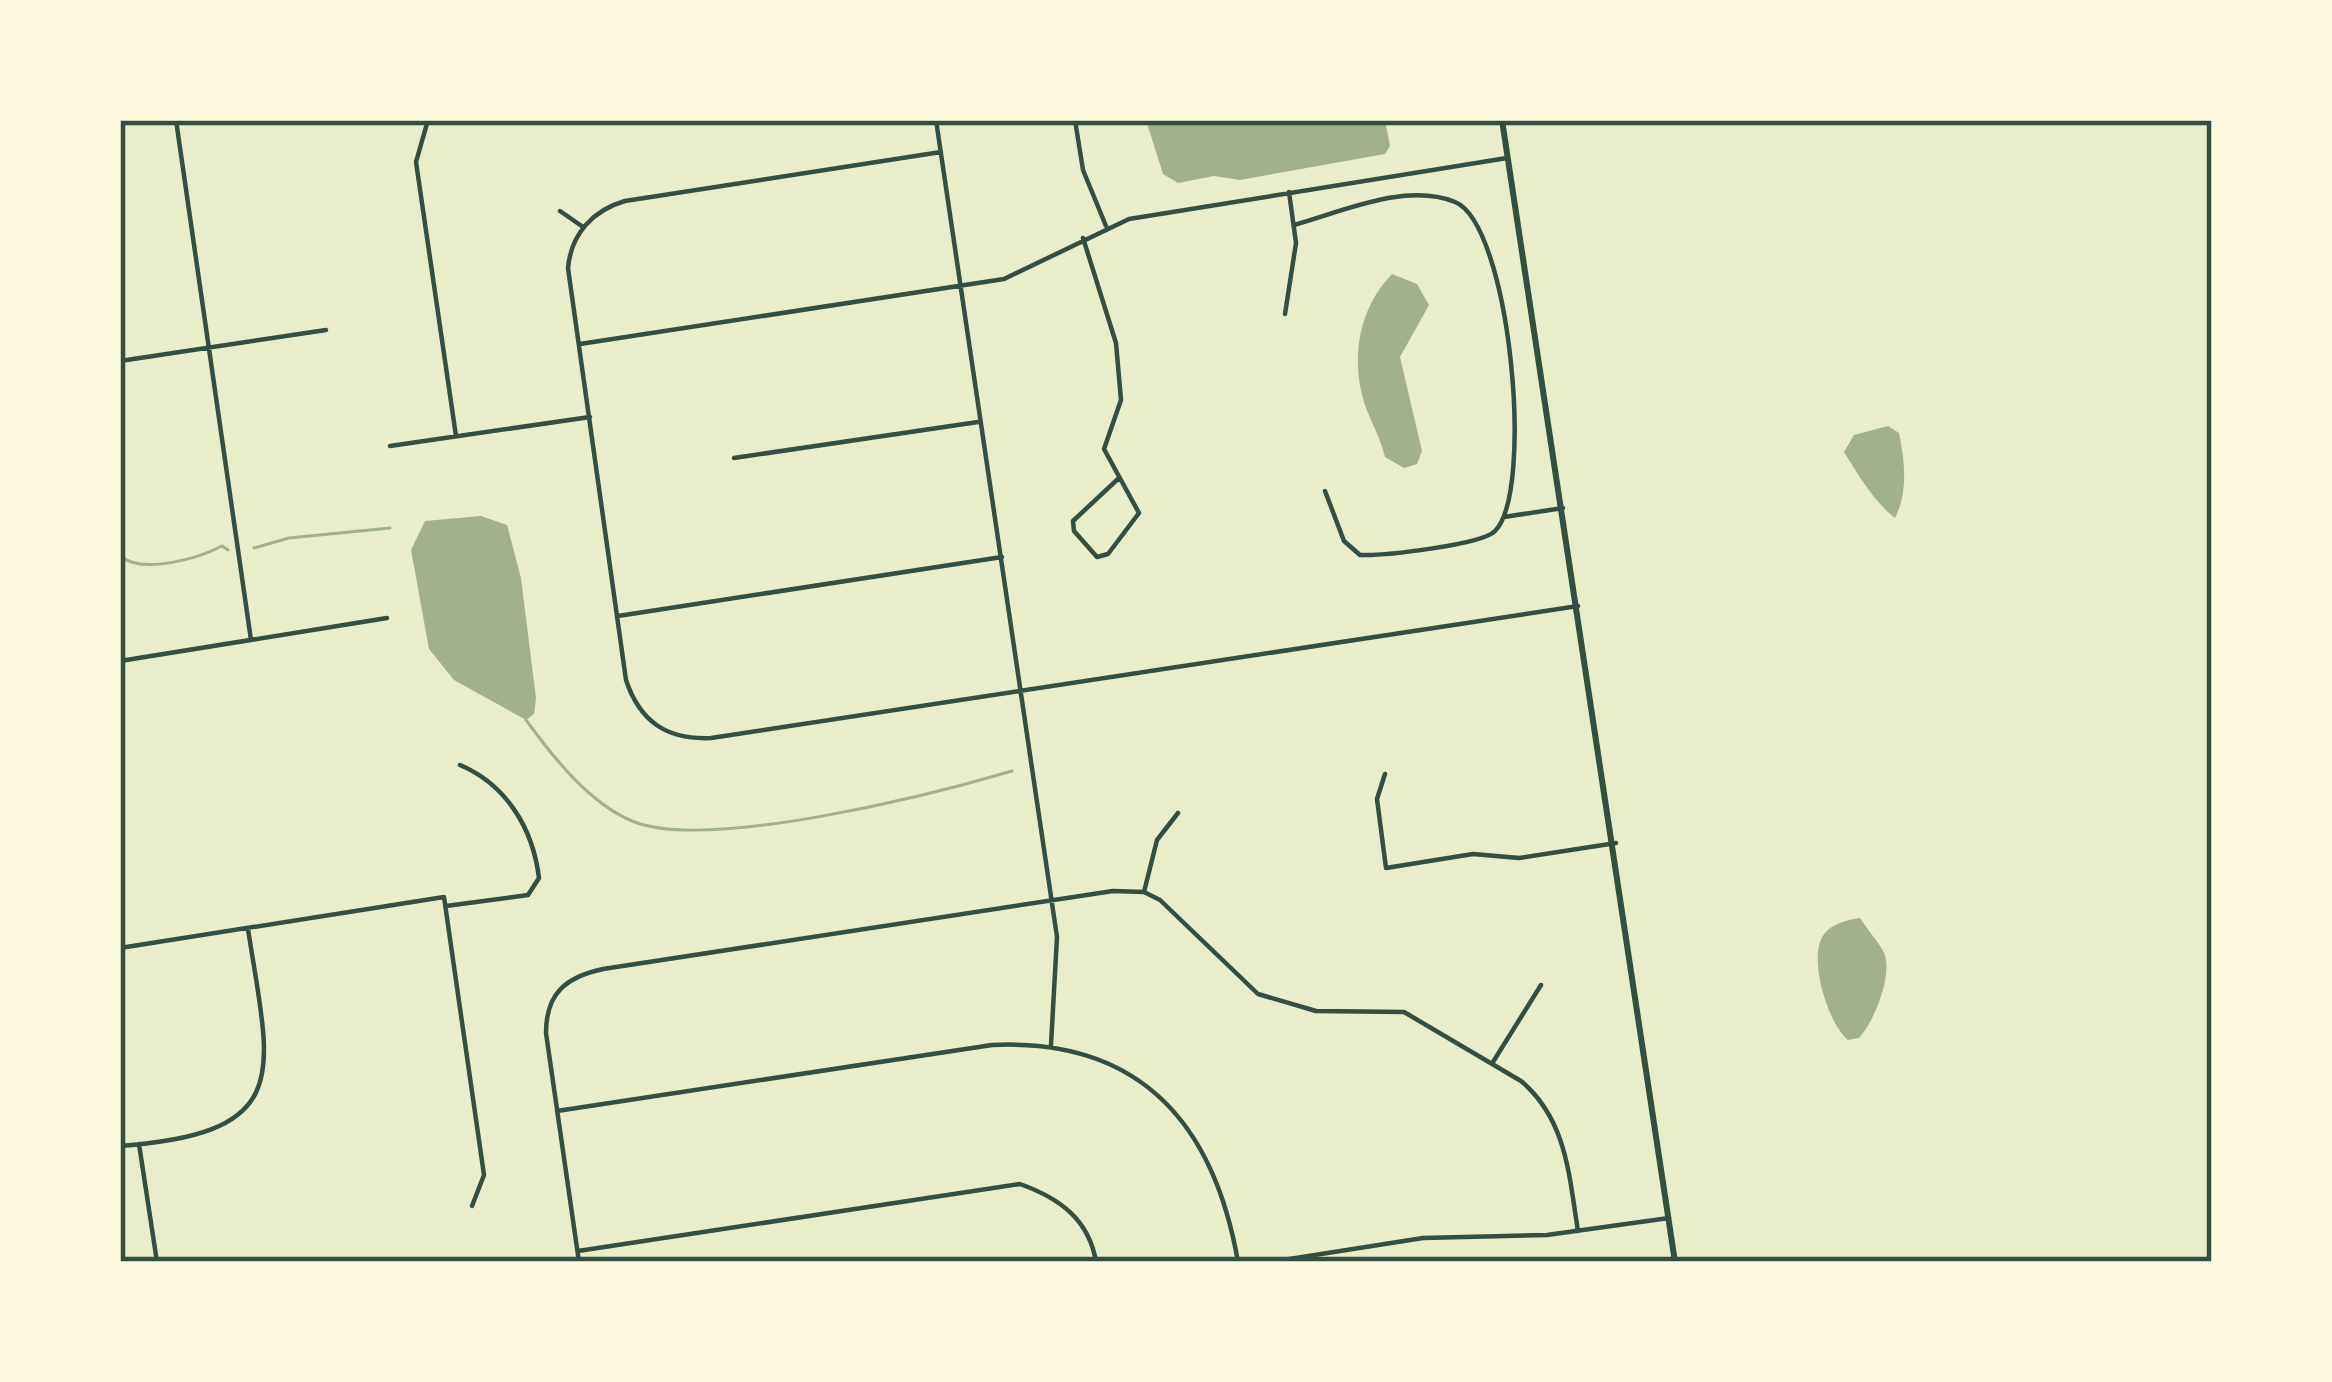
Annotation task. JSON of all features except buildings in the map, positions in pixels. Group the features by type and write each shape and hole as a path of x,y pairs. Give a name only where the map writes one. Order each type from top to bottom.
{"street":[{"path":"176,120 251,640"},
{"path":"428,120 416,162 456,436"},
{"path":"936,120 1053,901 1060,962 1051,1045"},
{"path":"1075,120 1083,170 1106,226"},
{"path":"1502,120 1616,843 1676,1262"},
{"path":"941,152 626,201 610,206 584,226 568,268 626,680 636,705 655,726 679,737 711,738 1578,605"},
{"path":"580,344 961,286 1026,272 1106,226 1508,158"},
{"path":"1285,314 1294,226 1289,192"},
{"path":"1294,226 1382,200 1425,196 1455,202 1478,220 1497,274 1511,391 1514,440 1504,518 1487,537 1360,555 1344,541 1325,491"},
{"path":"560,211 584,226"},
{"path":"1083,238 1116,343 1121,400 1104,449 1138,507 1138,519 1108,554 1097,557 1074,531 1072,521 1119,478"},
{"path":"120,361 326,330"},
{"path":"390,446 590,417"},
{"path":"734,458 980,422"},
{"path":"1504,518 1563,508"},
{"path":"618,616 1002,557"},
{"path":"120,661 387,618"},
{"path":"446,905 528,895 539,878 524,822 483,775 460,766"},
{"path":"1385,774 1377,800 1386,868 1473,854 1520,858 1616,843"},
{"path":"1144,892 1157,840 1178,813"},
{"path":"579,1262 546,1033 555,990 603,969 1113,890 1144,892 1174,911 1258,994 1316,1011 1404,1012 1493,1062 1537,1094 1566,1155 1578,1231"},
{"path":"120,948 444,897 484,1175 472,1206"},
{"path":"120,1146 235,1121 255,1102 266,1046 248,929"},
{"path":"1493,1062 1541,985"},
{"path":"557,1112 992,1045 1051,1045 1120,1070 1169,1106 1220,1183 1238,1262"},
{"path":"139,1144 157,1262"},
{"path":"578,1251 1020,1184 1069,1209 1085,1229 1096,1262"},
{"path":"1270,1262 1423,1238 1578,1231 1669,1218"}],"shaded area":[{"path":"1146,120 1385,120 1390,146 1385,154 1240,180 1214,176 1178,183 1163,174"},
{"path":"1392,274 1417,284 1429,305 1400,357 1422,451 1417,464 1404,468 1385,457 1359,378 1366,314"},
{"path":"1888,426 1899,433 1904,466 1904,488 1895,518 1873,496 1844,452 1854,435"},
{"path":"481,516 507,525 521,578 536,698 534,714 526,720 454,680 429,649 411,550 425,521"},
{"path":"1860,918 1882,949 1886,970 1871,1020 1859,1038 1848,1040 1827,1005 1818,957 1828,930"}],"waterway":[{"path":"254,548 289,538 390,528"},
{"path":"120,556 130,562 156,564 222,546 228,550"},
{"path":"526,720 560,763 601,803 632,821 666,829 711,830 819,817 1012,771"}]}
